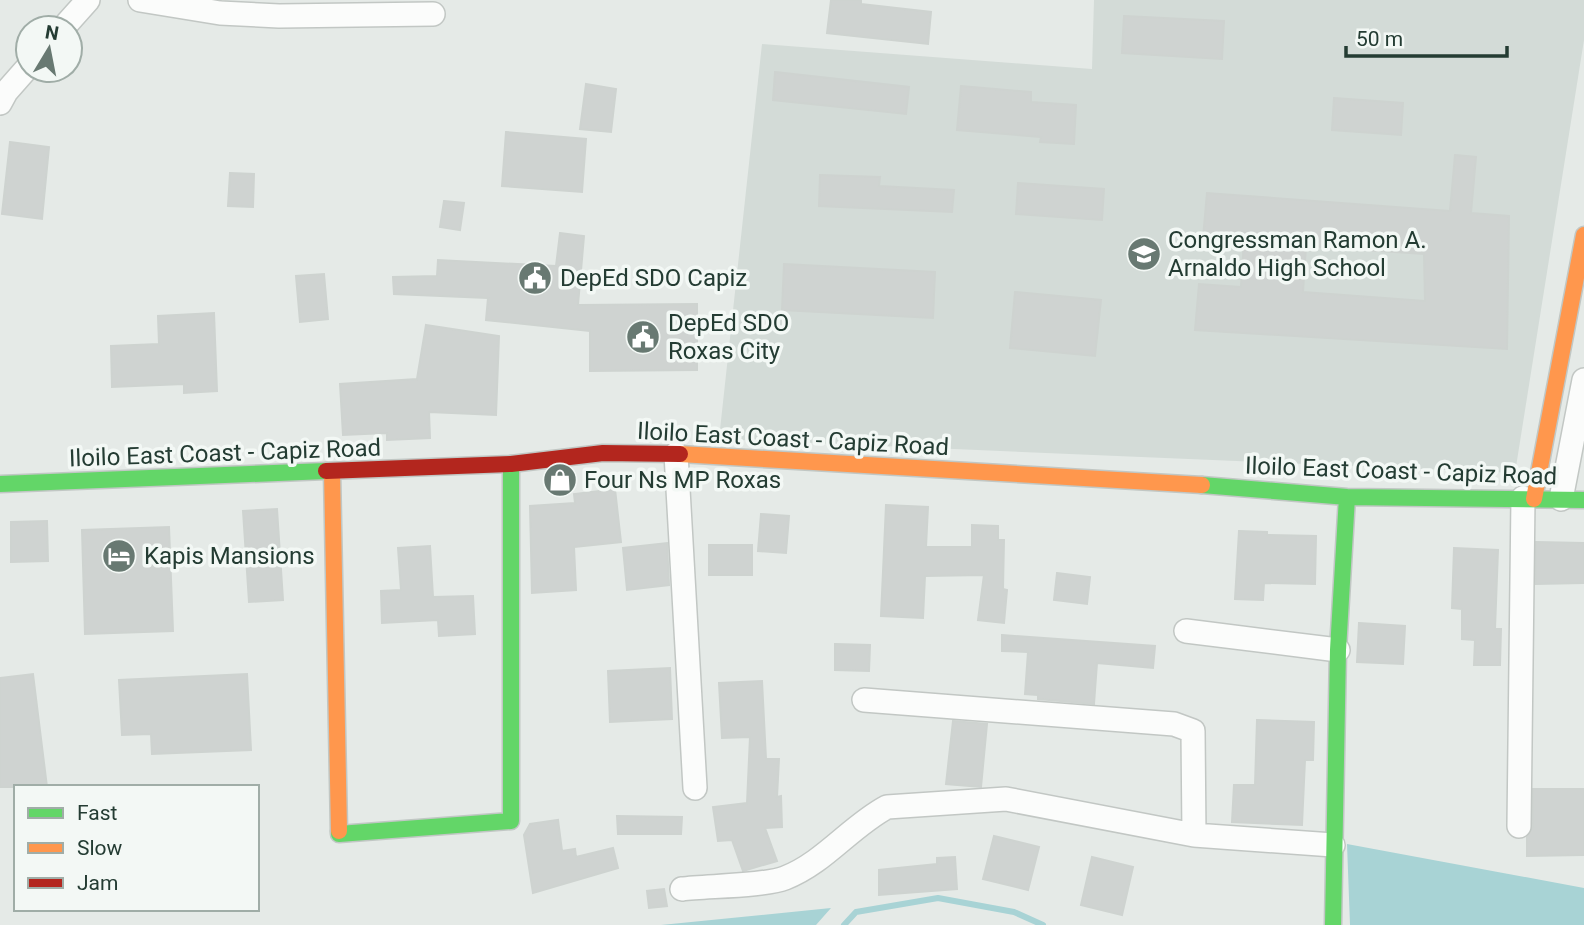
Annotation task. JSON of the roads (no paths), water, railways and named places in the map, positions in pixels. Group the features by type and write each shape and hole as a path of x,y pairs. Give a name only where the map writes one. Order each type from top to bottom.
{"main road":[{"path":"1529,498 1584,235"},
{"name":"Iloilo East Coast - Capiz Road","path":"0,484 511,464 603,453 676,454 1124,479 1347,496 1584,500"},
{"path":"332,472 339,834 511,821 511,464"},
{"path":"1332,925 1338,650 1347,496"}],"street":[{"path":"76,14 88,0"},
{"path":"140,0 220,13 280,8 433,14"},
{"path":"0,103 14,83"},
{"path":"1561,499 1584,380"},
{"path":"676,454 695,788"},
{"path":"1519,826 1529,498"},
{"path":"1186,631 1338,650"},
{"path":"864,700 1174,724 1193,731 1194,835"},
{"path":"682,889 783,879 811,863 887,807 1006,799 1194,835 1333,845"}],"water":[{"path":"1347,844 1584,888 1584,925 1350,925"},
{"path":"831,908 816,925 661,925"}],"waterway":[{"path":"844,925 856,912 938,898 1014,912 1043,925"}],"place":[{"name":"Congressman Ramon A. Arnaldo High School","path":"1144,254"},
{"name":"DepEd SDO Capiz","path":"535,278"},
{"name":"DepEd SDO Roxas City","path":"643,337"},
{"name":"Four Ns MP Roxas","path":"560,480"},
{"name":"Kapis Mansions","path":"119,556"}]}
